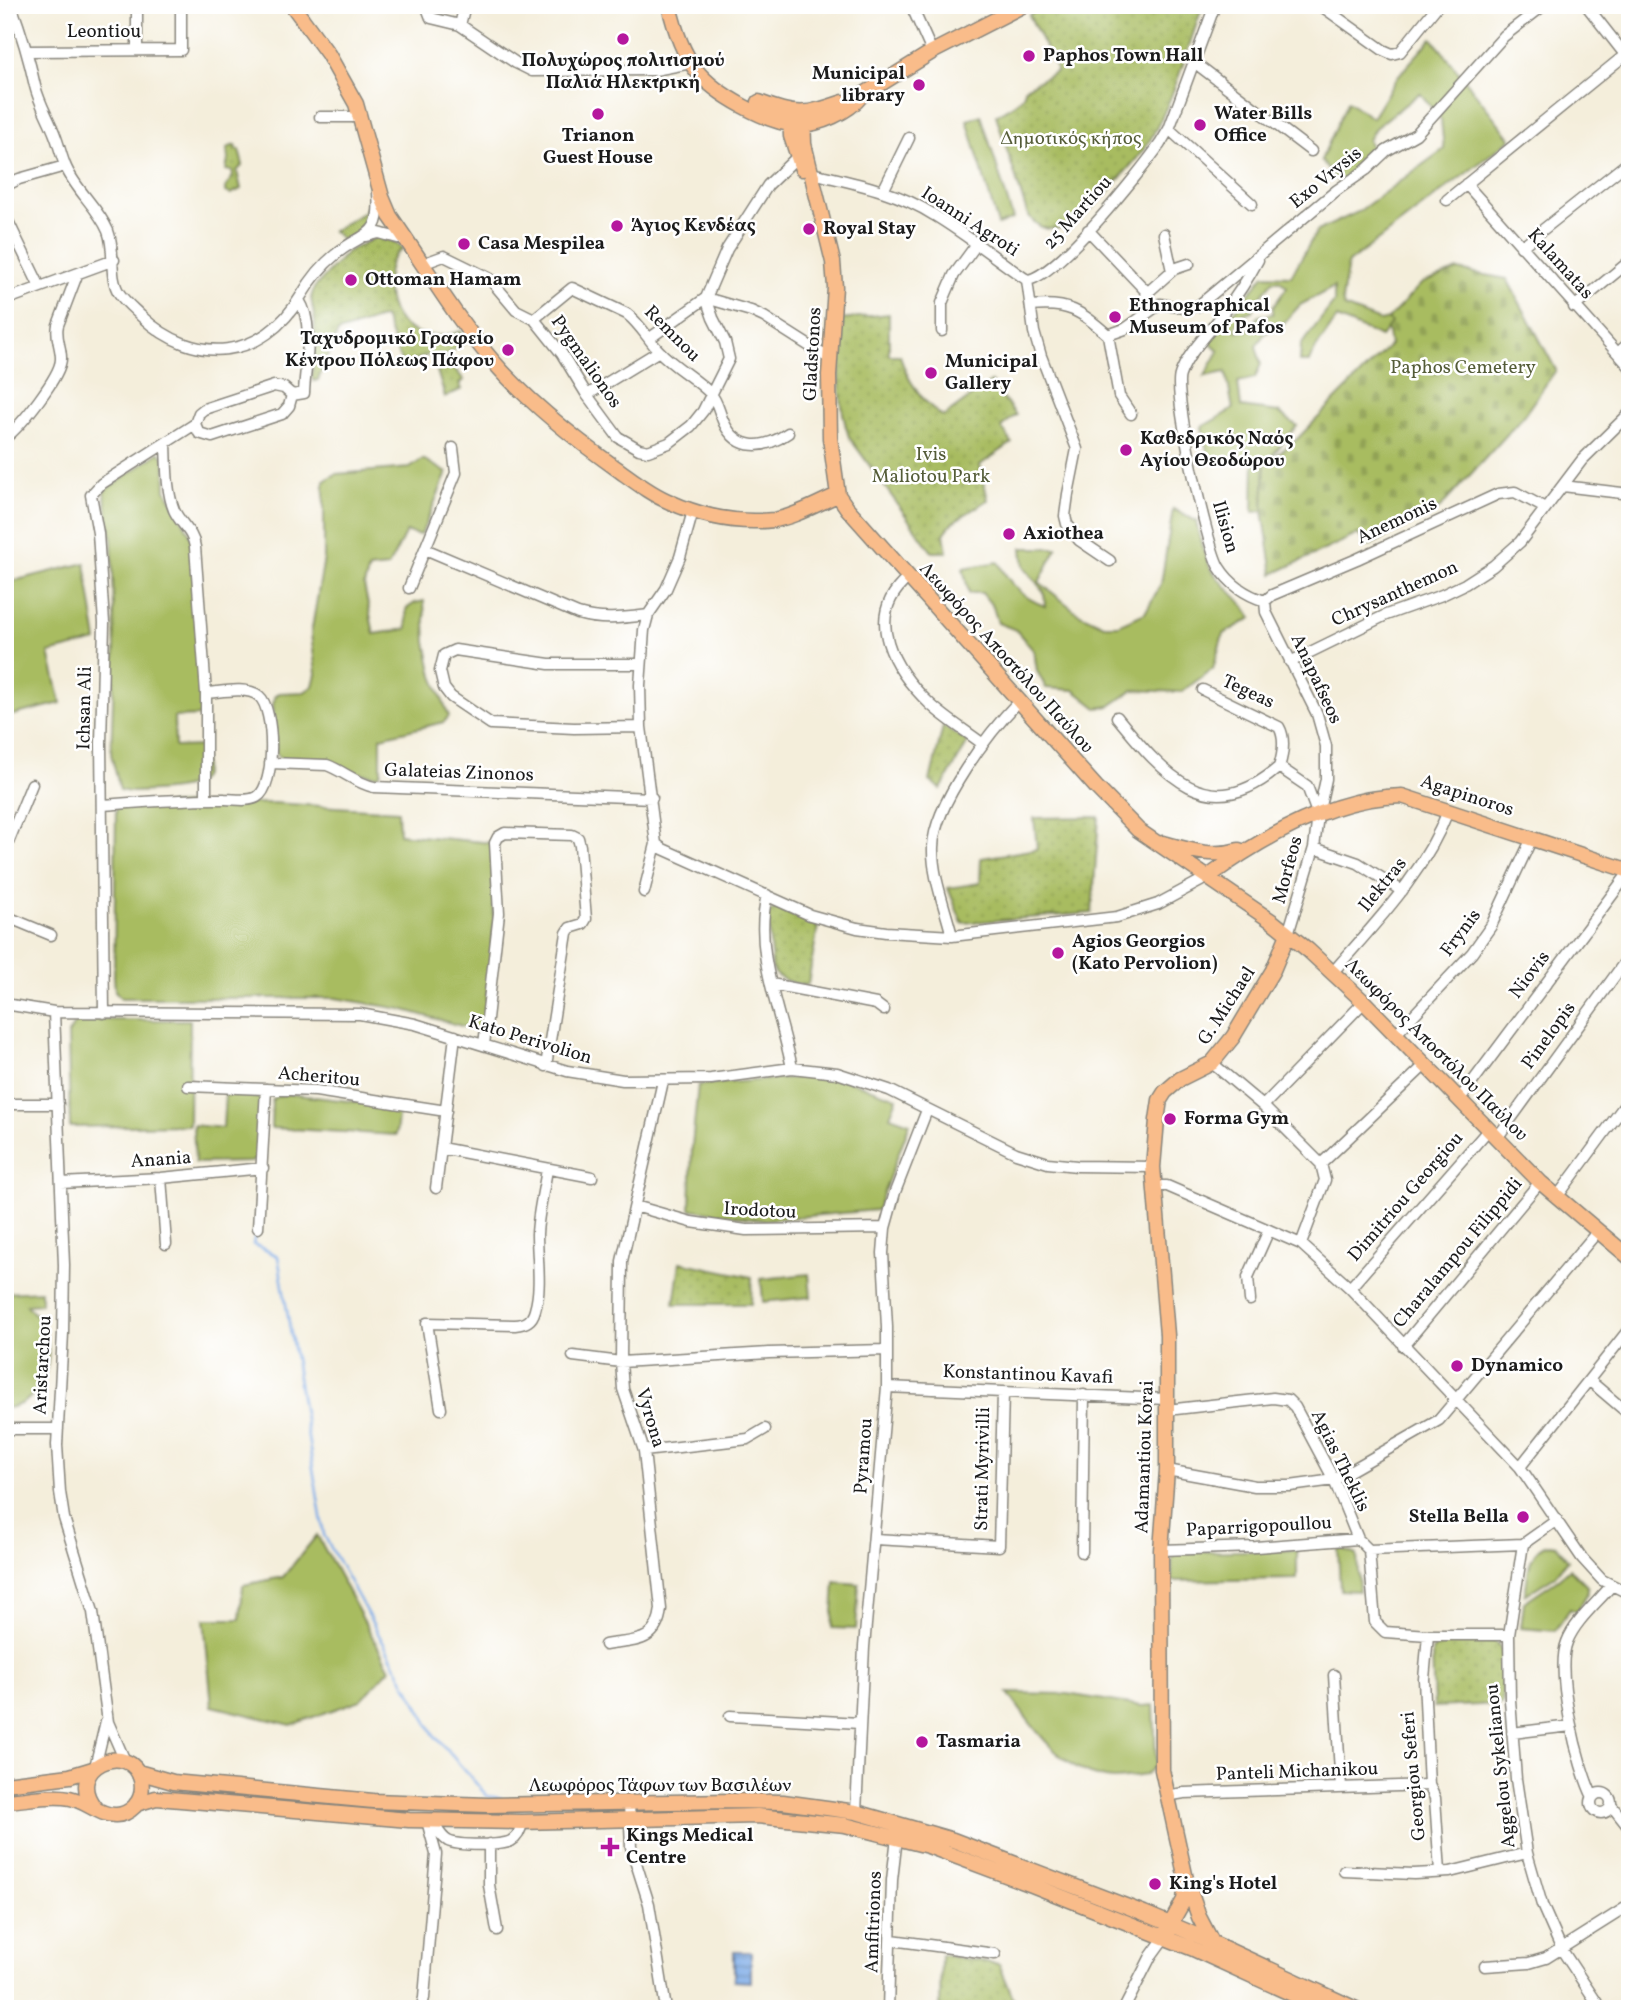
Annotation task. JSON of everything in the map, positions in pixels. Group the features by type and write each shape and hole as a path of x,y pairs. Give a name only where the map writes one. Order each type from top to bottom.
{"main road":[{"path":"292,5 342,77 356,104 378,184 390,216 405,240 493,361 552,418 629,478 667,501 693,511 734,521 775,520 838,495"},
{"path":"669,5 675,27 691,63 709,85 756,111 796,119 861,96 932,52 1024,5"},
{"path":"677,5 691,44 712,75 743,95 796,119"},
{"name":"Gladstonos","path":"796,119 797,157 822,216"},
{"name":"Gladstonos","path":"796,119 833,262 835,287 830,359 830,438 838,495"},
{"name":"Λεωφόρος Αποστόλου Παύλου","path":"838,495 908,578 1112,804 1152,840 1293,938 1332,972 1540,1182 1630,1258"},
{"name":"Agapinoros","path":"1253,846 1318,815 1353,802 1402,796 1630,872"},
{"path":"1152,840 1204,854 1228,854 1253,846"},
{"path":"1208,877 1253,846"},
{"name":"G. Michael","path":"1212,1063 1233,1037 1293,938"},
{"name":"Adamantiou Korai","path":"1212,1063 1172,1084 1160,1100 1153,1167 1167,1335 1167,1470 1161,1550 1161,1753 1166,1796 1186,1879 1201,1921 1212,1942"},
{"path":"5,1784 70,1776 112,1759 125,1761 138,1772 142,1786 136,1804 125,1813 117,1815 108,1815 69,1798 5,1801"},
{"path":"94,1768 86,1789 95,1808"},
{"name":"Λεωφόρος Τάφων των Βασιλέων","path":"138,1772 173,1782 373,1801 488,1805 783,1802 856,1812 953,1840 1170,1930 1325,2009"},
{"name":"Λεωφόρος Τάφων των Βασιλέων","path":"136,1804 156,1798 430,1821 780,1817 836,1824 897,1837 1212,1942 1356,2009"},
{"name":"Adamantiou Korai","path":"1170,1930 1184,1900 1186,1879"},
{"path":"1170,1930 1186,1916 1193,1897"}],"street":[{"path":"10,5 27,51 35,87 65,166 78,189 102,220 111,241 114,281 124,299 157,330 182,343 204,350 226,350 254,342 276,327 299,300 308,284 335,254 363,238 379,233 405,240"},
{"path":"137,5 137,49"},
{"name":"Leontiou","path":"27,51 181,50 181,5"},
{"path":"426,5 427,12 433,19 460,25 532,71 655,70 691,63"},
{"path":"460,25 465,5"},
{"path":"911,5 932,52"},
{"name":"25 Martiou","path":"1027,280 1035,280 1052,267 1148,161 1169,129 1215,5"},
{"path":"1320,5 1392,54 1400,52 1435,6"},
{"name":"Exo Vrysis","path":"1108,335 1125,329 1162,303 1185,308 1198,306 1386,151 1416,134 1504,36 1544,5"},
{"path":"1447,200 1628,56 1586,5"},
{"path":"1194,62 1311,151"},
{"path":"320,117 359,117"},
{"path":"1169,129 1252,204"},
{"path":"883,191 909,138"},
{"path":"650,338 706,299 727,249 768,185 797,157"},
{"path":"1521,247 1630,161"},
{"path":"5,186 19,179 65,166"},
{"name":"Ioanni Agroti","path":"812,173 883,191 934,214 1027,280"},
{"path":"363,238 376,225 378,184"},
{"name":"Kalamatas","path":"1466,184 1630,367"},
{"path":"5,215 40,287"},
{"path":"1088,229 1146,294 1147,312"},
{"path":"1164,234 1172,271"},
{"path":"942,331 942,303 954,275 976,245"},
{"name":"Ilision","path":"1260,255 1249,277 1189,358 1178,379 1195,483 1214,558 1232,582 1247,594 1265,601"},
{"name":"Pygmalionos","path":"422,264 444,256 489,278 516,310 534,319 618,437 648,451 678,438 691,426 712,395 729,359 725,342 706,299"},
{"path":"5,300 114,260"},
{"path":"1574,307 1630,261"},
{"path":"1146,294 1172,271 1189,264"},
{"path":"80,274 100,275 114,281"},
{"path":"5,438 15,429 59,371 61,358 56,332 80,274"},
{"path":"1027,280 1041,356 1077,449 1065,516 1071,531 1110,561"},
{"name":"Remnou","path":"534,319 572,288 627,314 659,351 712,395"},
{"path":"706,299 751,311 830,359"},
{"path":"292,395 304,393 307,322 305,309 299,300"},
{"path":"1031,306 1060,304 1075,311 1108,335 1119,396 1130,414"},
{"path":"1618,353 1630,342"},
{"path":"587,395 659,351"},
{"path":"274,386 284,388 292,395 289,406 282,414 212,437 199,433 195,424 198,413 204,409 274,386"},
{"path":"712,395 730,433 747,445 767,444 788,433"},
{"name":"Chrysanthemon","path":"1290,662 1386,615 1442,595 1493,566 1520,542 1582,460 1630,413"},
{"path":"195,424 166,444 173,507 194,538 206,692 206,798"},
{"name":"Ichsan Ali","path":"104,1013 104,623 98,533 91,495 101,484 166,444"},
{"path":"409,587 456,473 453,448"},
{"path":"1563,486 1630,494"},
{"name":"Anemonis","path":"1265,601 1272,595 1497,494 1516,492 1545,508"},
{"path":"644,892 656,844 641,727 641,664 648,615 675,570 693,511"},
{"path":"425,550 592,618 617,619 648,615"},
{"path":"908,578 893,592 888,602 884,615 885,636 906,676 930,704 983,744"},
{"name":"Anapafseos","path":"1265,601 1266,612 1317,715 1326,746 1326,779 1318,815"},
{"path":"641,664 549,664 455,650 444,655 440,671 444,688 451,697 491,724 573,728 641,727"},
{"name":"Tegeas","path":"1203,690 1279,727 1283,743 1279,767"},
{"path":"102,805 206,798 255,798 265,789 270,763 269,714 266,705 259,696 250,692 206,692"},
{"path":"952,936 938,880 933,845 936,827 983,744 1019,701"},
{"path":"1117,717 1164,771 1184,785 1202,791 1233,794 1250,789 1279,767 1307,786 1318,815"},
{"name":"Galateias Zinonos","path":"270,763 327,765 350,779 374,787 652,798"},
{"path":"5,850 32,784"},
{"name":"Ilektras","path":"1332,972 1425,861 1448,811"},
{"name":"Morfeos","path":"1293,938 1314,848 1318,815"},
{"path":"484,1045 499,913 495,843 498,837 505,833 572,835 578,838 580,846 586,919 583,924 570,928 567,933 546,1066"},
{"name":"Frynis","path":"1395,1035 1472,953 1512,884 1532,838"},
{"path":"656,844 810,915 857,928 952,936 1116,917 1158,904 1208,877"},
{"path":"1314,848 1358,863 1402,891"},
{"name":"Niovis","path":"1459,1100 1630,872"},
{"path":"767,895 762,913 762,933 771,984 792,1068"},
{"path":"5,916 51,935"},
{"name":"Pinelopis","path":"1493,1133 1630,955"},
{"path":"771,984 876,1004 884,1010"},
{"path":"1263,1106 1364,1002"},
{"name":"Kato Perivolion","path":"5,1004 54,1012 351,1013 395,1019 590,1077 663,1081 711,1079 792,1068 836,1073 889,1090 1016,1153 1048,1163 1077,1167 1153,1167"},
{"name":"Aristarchou","path":"54,1012 64,1265 58,1429 60,1492 64,1518 93,1612 107,1715 111,1731 125,1761"},
{"path":"436,1188 456,1036"},
{"path":"1212,1063 1263,1106 1321,1164 1325,1180 1301,1244"},
{"path":"1321,1164 1424,1066"},
{"name":"Vyrona","path":"605,1645 649,1636 657,1630 660,1621 657,1562 644,1451 623,1389 621,1362 622,1261 663,1081"},
{"name":"Acheritou","path":"188,1086 316,1091 446,1111"},
{"path":"258,1228 266,1089"},
{"path":"1557,1198 1630,1098"},
{"path":"5,1104 58,1104"},
{"name":"Pyramou","path":"856,1812 864,1647 887,1387 883,1253 885,1228 892,1202 927,1110"},
{"name":"Dimitriou Georgiou","path":"1350,1288 1493,1133"},
{"path":"442,1148 592,1177"},
{"name":"Anania","path":"61,1183 162,1178 262,1168"},
{"path":"440,1409 427,1323 515,1325 530,1320 537,1298 537,1230 547,1169"},
{"path":"162,1178 166,1244"},
{"name":"Charalampou Filippidi","path":"1403,1346 1540,1182"},
{"path":"1155,1185 1167,1186 1301,1244 1350,1288 1520,1467 1582,1558 1602,1580 1630,1594"},
{"name":"Irodotou","path":"635,1206 691,1222 746,1230 885,1228"},
{"path":"1250,1300 1248,1277 1269,1230"},
{"path":"1167,1470 1255,1486 1290,1486 1334,1480 1439,1420 1598,1231"},
{"path":"1520,1467 1630,1328"},
{"path":"573,1356 621,1362 769,1353 886,1350"},
{"path":"1590,1381 1630,1415"},
{"name":"Konstantinou Kavafi","path":"887,1387 1003,1394 1084,1395 1167,1405 1273,1398 1288,1400"},
{"name":"Strati Myrivilli","path":"875,1539 999,1546 1003,1394"},
{"path":"1082,1552 1084,1395"},
{"name":"Agias Theklis","path":"1288,1400 1295,1407 1334,1480 1358,1539"},
{"path":"5,1429 58,1429"},
{"path":"644,1451 748,1439 765,1429"},
{"path":"1509,1634 1428,1635 1392,1633 1379,1629 1374,1615 1369,1550 1523,1544 1557,1520"},
{"name":"Paparrigopoullou","path":"1161,1550 1256,1547 1358,1539 1369,1550"},
{"name":"Aggelou Sykelianou","path":"1523,1544 1509,1634 1512,1733 1527,1853 1542,1905 1562,1950 1601,2009"},
{"path":"1611,1586 1576,1627 1565,1646 1564,1675 1571,1726 1585,1782 1593,1797 1599,1793 1605,1794 1630,1829"},
{"name":"Georgiou Seferi","path":"1428,1635 1424,1679 1429,1785 1435,1798 1440,1872"},
{"path":"1334,1675 1341,1788"},
{"name":"Aristarchou","path":"94,1768 107,1715"},
{"path":"730,1716 860,1723"},
{"path":"1512,1733 1571,1726"},
{"name":"Panteli Michanikou","path":"1166,1796 1184,1793 1429,1785"},
{"path":"629,1803 631,1847 649,1904 666,2009"},
{"path":"430,1821 439,1833 452,1843 489,1844 513,1840 522,1822"},
{"path":"421,2009 436,1854 430,1821"},
{"name":"Amfitrionos","path":"888,2009 892,1890 897,1837"},
{"path":"489,1844 489,1885 497,1930"},
{"path":"1344,1871 1414,1874 1461,1870 1527,1853"},
{"path":"1485,1966 1529,1963 1546,1958 1630,1905"},
{"path":"1124,2009 1151,1956 1170,1930"},
{"path":"892,1940 995,1954"}],"green space":[{"name":"Δημοτικός κήπος","path":"1048,5 1203,5 1173,91 1147,145 1090,210 1064,227 1050,229 1038,225 1027,213 996,115 1019,101 1025,88 1057,71 1029,15"},
{"path":"1432,38 1511,139 1348,263 1342,300 1344,307 1380,321 1388,319 1392,323 1381,337 1337,318 1309,362 1300,362 1301,345 1334,302 1334,287 1300,305 1281,326 1265,333 1256,346 1261,364 1255,378 1238,382 1241,407 1278,412 1297,426 1265,464 1263,511 1253,512 1254,459 1209,459 1202,427 1233,409 1226,372 1205,376 1219,351 1210,342 1264,275 1291,276 1317,231 1358,212 1444,149 1441,120 1420,93 1375,128 1368,140 1374,155 1340,184 1321,160 1348,101 1372,118 1398,76","holes":["1273,281 1280,281 1287,287 1273,307 1273,314 1259,316 1248,330 1236,331 1236,325 1243,314 1253,311 1256,302"]},
{"path":"981,115 1013,219 998,225 967,120"},
{"path":"235,145 243,165 237,171 241,189 231,194 225,192 233,176 232,171 226,170 227,148"},
{"path":"368,200 373,202 368,225 345,243 333,231 364,212"},
{"path":"376,237 394,242 403,249 396,254 389,268 388,293 391,307 406,327 431,335 461,331 466,342 444,356 464,380 459,384 462,389 445,397 432,354 402,364 384,317 338,332 318,380 314,381 312,378 315,321 311,298 314,288 347,252"},
{"name":"Paphos Cemetery","path":"1458,270 1507,279 1556,370 1522,418 1440,508 1369,546 1358,534 1273,574 1263,511 1265,464 1297,439 1390,345 1387,328 1391,323 1388,319 1422,283"},
{"name":"Ivis Maliotou Park","path":"889,314 889,355 900,355 917,390 943,417 991,382 1016,415 1001,427 1012,443 980,465 988,500 953,522 944,534 947,552 932,552 849,437 845,423 840,379 841,319"},
{"path":"160,452 165,460 166,490 191,536 204,716 174,717 175,747 202,746 204,768 199,781 192,785 170,790 129,792 120,790 111,754 115,648 112,541 104,491"},
{"path":"423,459 447,473 421,535 406,532 388,567 369,569 364,585 374,634 407,629 406,609 424,601 426,642 433,676 449,716 444,722 381,737 381,772 378,776 348,771 331,760 281,759 276,753 273,704 275,697 279,693 304,692 313,686 316,674 311,634 324,558 324,481 336,474 410,468"},
{"path":"1173,509 1196,521 1212,570 1252,618 1223,634 1213,669 1181,692 1133,690 1110,706 1097,708 1074,690 1046,688 1037,671 1034,651 1016,630 998,623 993,607 982,593 969,593 963,568 998,562 1017,589 1045,606 1044,592 1024,567 1022,548 1057,548 1039,582 1078,613 1104,625 1118,625 1145,613 1161,584"},
{"path":"85,563 97,641 49,653 61,703 5,717 5,583"},
{"path":"943,726 968,742 941,789 930,781"},
{"path":"274,803 398,811 399,834 492,843 494,924 483,1032 401,1009 335,998 121,998 115,991 114,977 116,805"},
{"path":"1099,817 1092,913 962,923 948,888 980,883 981,858 1037,849 1034,818"},
{"path":"776,908 818,926 808,984 805,986 782,979 772,969 768,917 769,912"},
{"path":"83,1020 190,1020 189,1125 70,1127 68,1034 74,1024"},
{"path":"816,1076 846,1080 897,1098 890,1116 910,1123 877,1210 763,1220 690,1209 698,1085"},
{"path":"225,1093 252,1093 261,1101 257,1157 252,1162 195,1163 193,1125 223,1128"},
{"path":"289,1094 399,1107 396,1135 271,1128 272,1100"},
{"path":"680,1262 752,1277 751,1304 674,1304"},
{"path":"809,1274 811,1297 763,1302 761,1279"},
{"path":"41,1291 41,1304 27,1305 45,1332 48,1344 46,1369 42,1381 28,1400 5,1408 5,1293"},
{"path":"317,1535 390,1669 361,1700 291,1725 212,1706 204,1619 240,1619 243,1585 283,1577"},
{"path":"1549,1544 1556,1545 1568,1560 1555,1576 1525,1595 1533,1557 1536,1551"},
{"path":"1338,1547 1357,1555 1359,1591 1340,1590"},
{"path":"1297,1550 1297,1579 1172,1581 1172,1560 1175,1554 1180,1552"},
{"path":"1570,1569 1587,1586 1588,1592 1577,1612 1570,1609 1555,1631 1521,1628 1524,1602"},
{"path":"835,1582 859,1584 856,1629 832,1628"},
{"path":"1492,1640 1502,1652 1503,1704 1434,1707 1432,1651 1443,1641"},
{"path":"1008,1693 1067,1694 1142,1706 1154,1705 1156,1765 1146,1775 1118,1779 1081,1770 1052,1748"},
{"path":"941,1955 999,1964 1018,2009 940,2009"}],"water":[{"path":"734,1952 751,1952 751,1982 734,1981"}],"waterway":[{"path":"256,1231 253,1244 278,1256 324,1535 434,1735 487,1796 501,1798"}],"place":[{"name":"Πολυχώρος πολιτισμού Παλιά Ηλεκτρική","path":"623,39"},
{"name":"Paphos Town Hall","path":"1029,56"},
{"name":"Municipal library","path":"919,85"},
{"name":"Trianon Guest House","path":"598,114"},
{"name":"Water Bills Office","path":"1200,125"},
{"name":"Άγιος Κενδέας","path":"617,226"},
{"name":"Royal Stay","path":"809,229"},
{"name":"Casa Mespilea","path":"464,244"},
{"name":"Ottoman Hamam","path":"351,280"},
{"name":"Ethnographical Museum of Pafos","path":"1115,317"},
{"name":"Ταχυδρομικό Γραφείο Κέντρου Πόλεως Πάφου","path":"508,350"},
{"name":"Municipal Gallery","path":"931,373"},
{"name":"Καθεδρικός Ναός Αγίου Θεοδώρου","path":"1126,450"},
{"name":"Axiothea","path":"1009,534"},
{"name":"Agios Georgios (Kato Pervolion)","path":"1058,953"},
{"name":"Forma Gym","path":"1170,1119"},
{"name":"Dynamico","path":"1457,1366"},
{"name":"Stella Bella","path":"1523,1517"},
{"name":"Tasmaria","path":"922,1742"},
{"name":"Kings Medical Centre","path":"610,1847"},
{"name":"King's Hotel","path":"1155,1884"}]}
